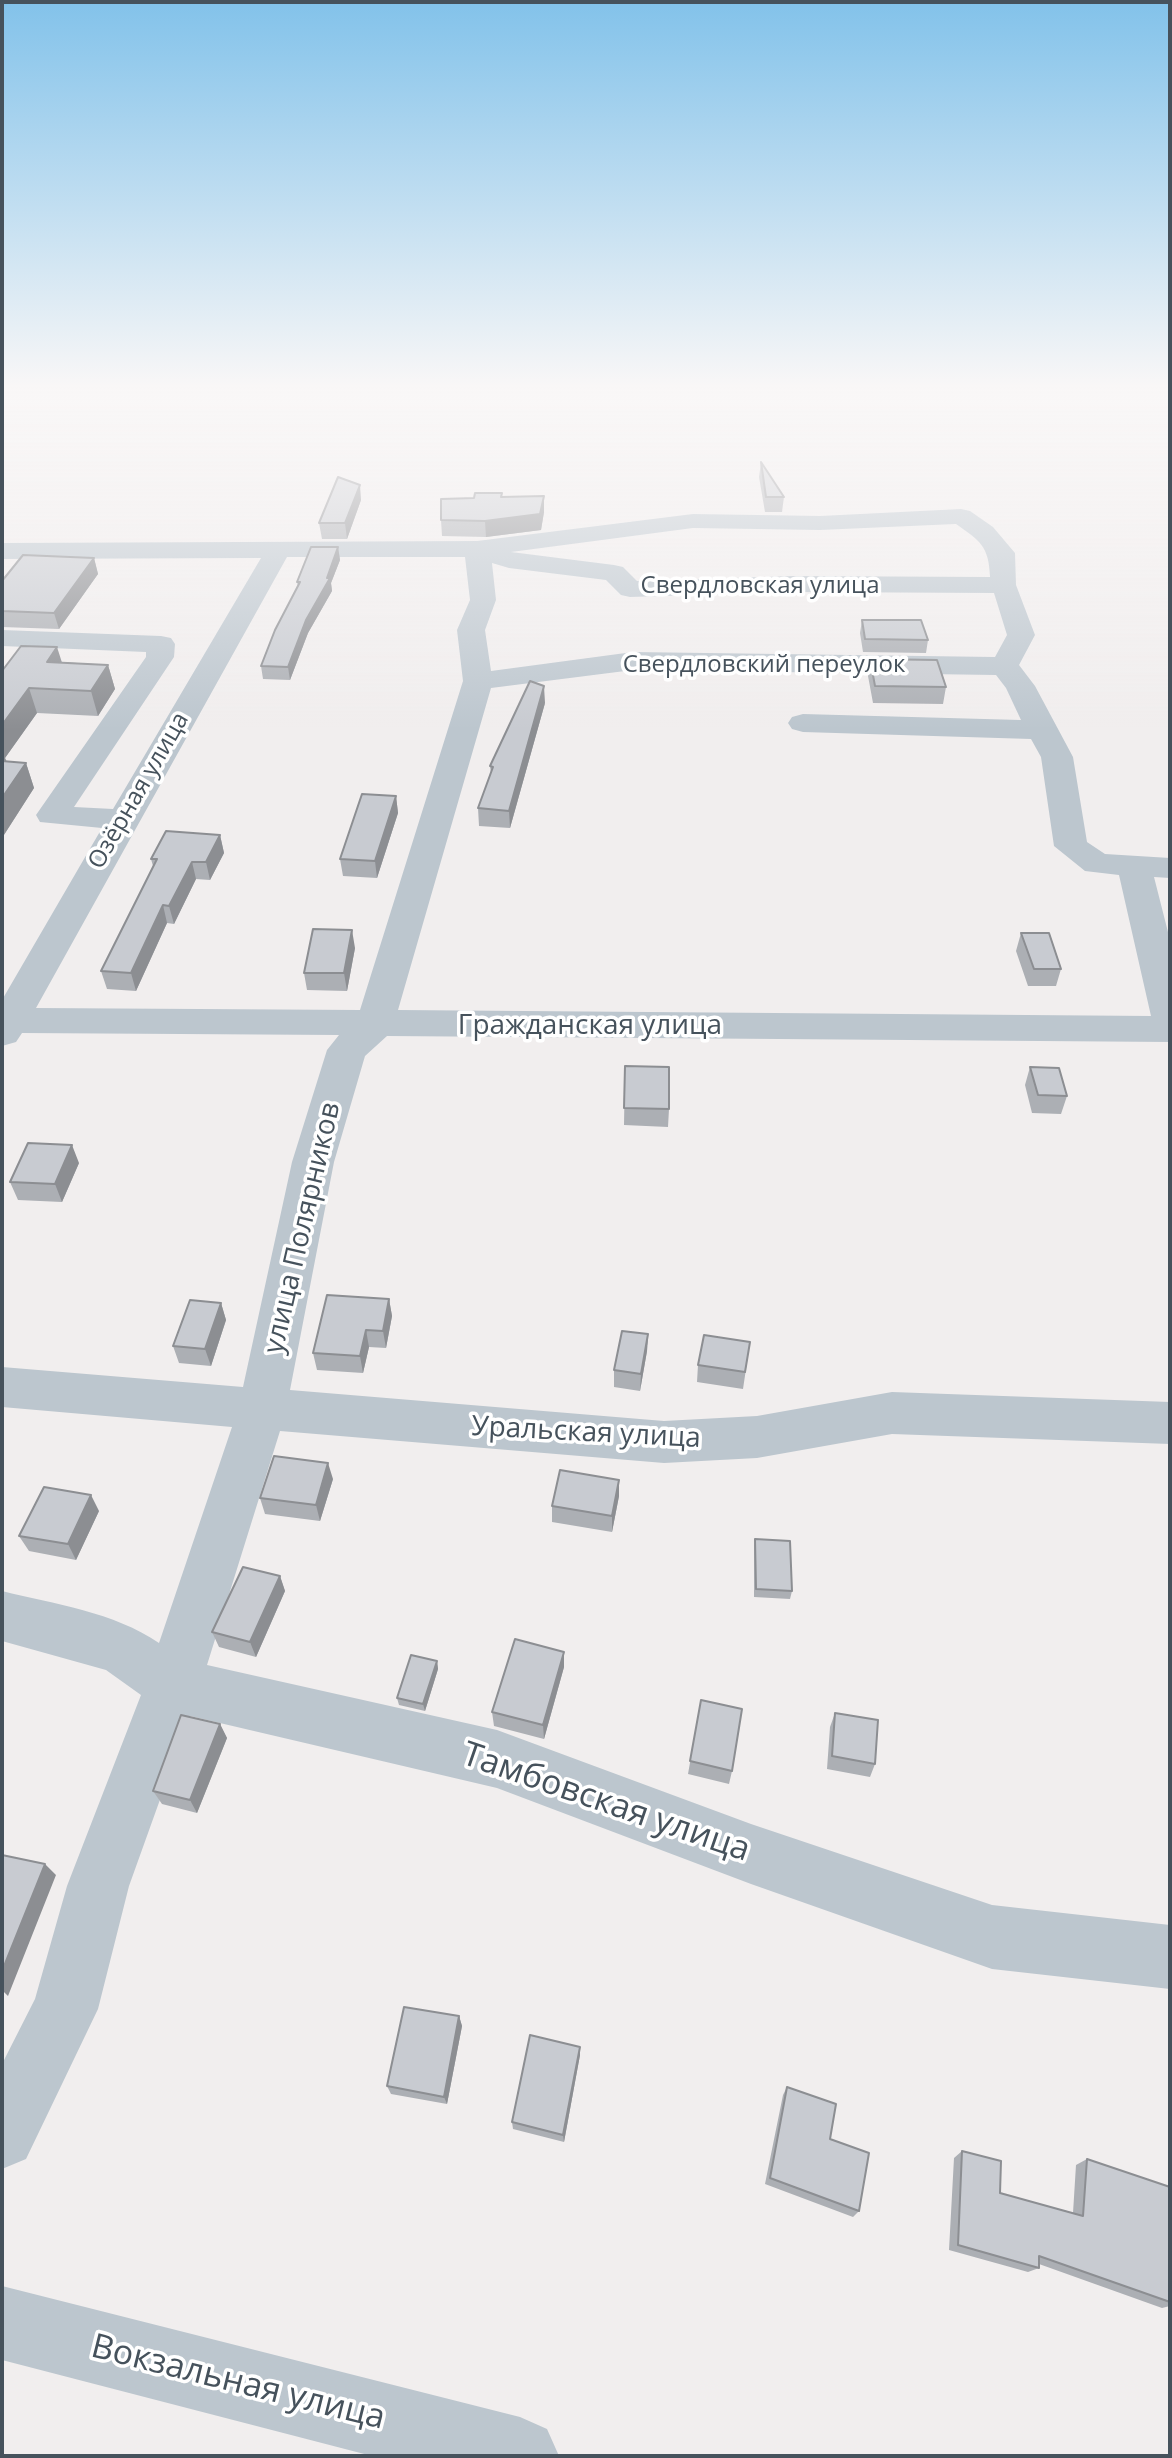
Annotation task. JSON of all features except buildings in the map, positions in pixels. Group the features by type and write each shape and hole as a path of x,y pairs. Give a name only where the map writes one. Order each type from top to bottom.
{"street":[{"path":"2,551 477,549 693,521 820,523 961,516 984,532 1002,553 1003,585 1021,635 1004,666 1020,686 1057,757 1071,846 1097,864 1170,868"},
{"name":"Свердловская улица","path":"477,549 509,560 614,573 630,589 794,584 1003,585"},
{"name":"улица Полярников","path":"2,2135 65,2009 98,1886 173,1685 262,1410 313,1162 347,1050 375,1025 478,681 471,630 483,600 477,549"},
{"name":"Озёрная улица","path":"6,1027 278,550"},
{"path":"2,666 13,638 161,644 160,657 52,815 123,820"},
{"name":"Свердловский переулок","path":"478,681 633,661 1004,666"},
{"path":"803,723 1041,730"},
{"path":"1134,865 1170,1016"},
{"name":"Гражданская улица","path":"6,1027 375,1025 1170,1029"},
{"name":"Уральская улица","path":"2,1387 664,1442 757,1437 892,1413 1170,1423"},
{"name":"Тамбовская улица","path":"2,1616 120,1648 173,1685 497,1759 751,1854 992,1937 1170,1957"},
{"name":"Вокзальная улица","path":"2,2323 520,2456"}]}
